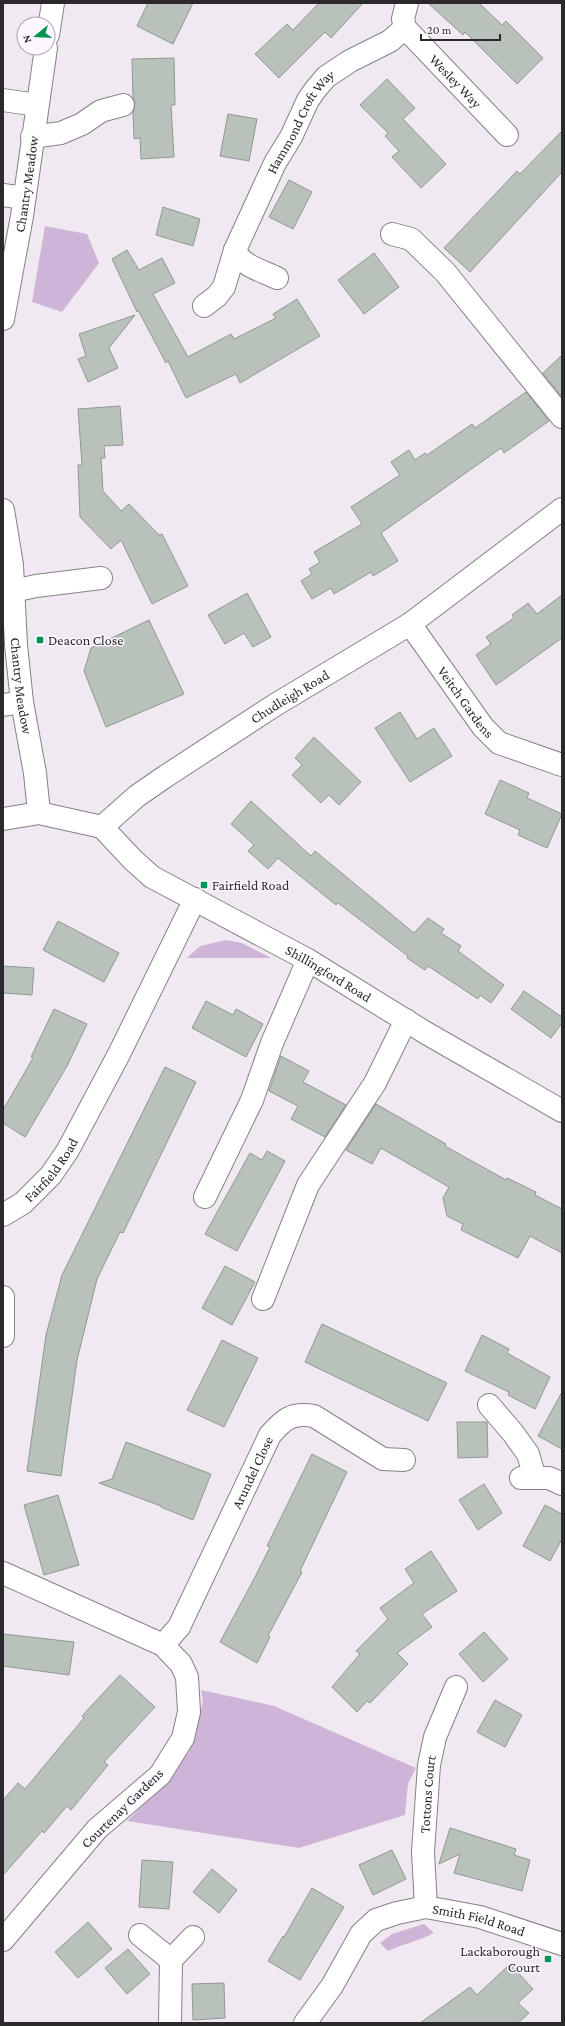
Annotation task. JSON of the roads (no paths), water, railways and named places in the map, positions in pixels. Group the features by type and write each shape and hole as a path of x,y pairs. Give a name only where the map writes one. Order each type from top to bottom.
{"street":[{"path":"51,16 53,3"},
{"path":"405,28 403,19 407,3"},
{"name":"Wesley Way","path":"405,28 507,135"},
{"name":"Hammond Croft Way","path":"204,306 217,296 224,287 235,250 276,163 291,137 308,100 315,90 326,77 350,61 390,41 405,28"},
{"name":"Chantry Meadow","path":"3,316 24,198 45,56"},
{"path":"3,100 37,105"},
{"path":"32,137 61,133 82,124 101,111 123,105"},
{"path":"3,194 24,198"},
{"path":"392,234 411,239 445,272 562,417"},
{"path":"235,250 238,258 244,262 277,278"},
{"name":"Chudleigh Road","path":"102,827 137,796 179,768 275,705 410,624 562,509"},
{"name":"Chantry Meadow","path":"3,510 7,565 13,592 16,645 13,704 35,773 39,814"},
{"path":"13,592 36,586 101,578"},
{"name":"Veitch Gardens","path":"410,624 483,727 499,744 562,765"},
{"path":"3,819 39,814 102,827"},
{"name":"Shillingford Road","path":"102,827 133,860 152,877 308,960 406,1020 562,1111"},
{"name":"Fairfield Road","path":"3,1215 23,1203 51,1175 68,1150 119,1054 195,899"},
{"path":"205,1197 252,1100 272,1043 308,960"},
{"path":"263,1300 308,1185 375,1083 406,1020"},
{"path":"3,1297 3,1336"},
{"path":"489,1405 513,1433 528,1454 528,1478 549,1478 562,1484"},
{"name":"Arundel Close","path":"163,1645 179,1627 270,1435 284,1419 302,1414 314,1416 383,1459 404,1460"},
{"name":"Courtenay Gardens","path":"3,1574 163,1645 182,1664 187,1677 189,1712 183,1738 160,1775 97,1829 3,1940"},
{"name":"Tottons Court","path":"426,1907 423,1852 429,1765 435,1737 456,1687"},
{"name":"Smith Field Road","path":"305,2023 332,1986 362,1934 376,1920 397,1913 426,1907 480,1917 562,1944"},
{"path":"140,1935 170,1960"},
{"path":"170,2023 170,1960 193,1937"}],"place":[{"name":"Deacon Close","path":"40,640"},
{"name":"Fairfield Road","path":"204,885"},
{"name":"Lackaborough Court","path":"548,1959"}]}
